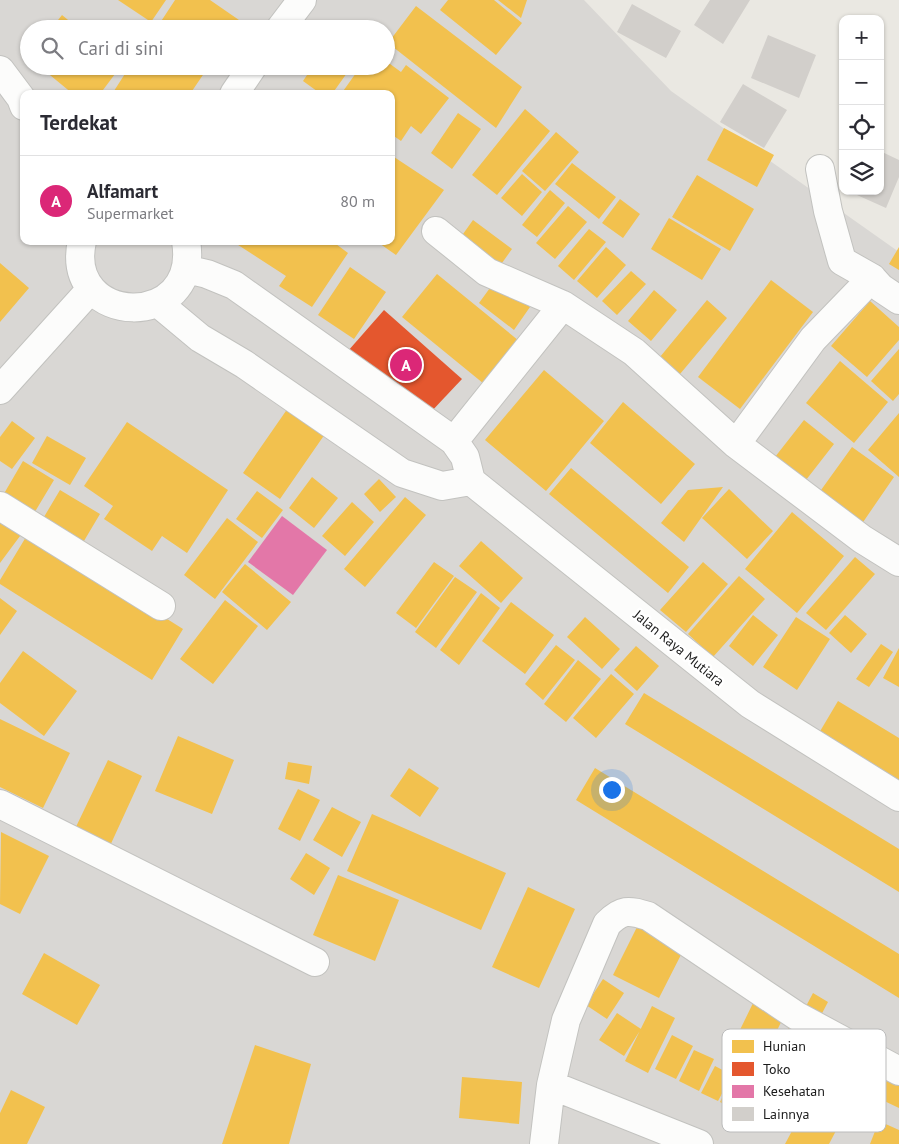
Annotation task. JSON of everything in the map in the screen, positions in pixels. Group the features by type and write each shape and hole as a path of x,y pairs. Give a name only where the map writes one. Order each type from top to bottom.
{"street":[{"path":"287,20 302,0"},
{"path":"0,70 20,97"},
{"path":"237,90 247,75"},
{"path":"820,169 828,211 842,261 872,278 881,288 899,300"},
{"path":"436,231 487,272 563,305 634,352 736,444 862,539 899,562"},
{"path":"81,245 79,254 82,272 91,289 105,301 122,308 140,309 158,303 171,294 180,283 186,269 188,253 187,245"},
{"path":"158,303 200,338 244,364 402,473 442,486 471,481 465,456 454,441 234,286 207,274 186,269"},
{"path":"736,444 813,339 872,278"},
{"path":"0,390 91,289"},
{"path":"454,441 563,305"},
{"name":"Jalan Raya Mutiara","path":"471,481 750,704 899,797"},
{"path":"0,506 161,606"},
{"path":"0,804 315,962"},
{"path":"544,1144 551,1085 566,1020 607,924 618,913 632,911 648,916 797,1016 821,1029"},
{"path":"886,1064 899,1071"},
{"path":"551,1085 699,1144"}],"shaded area":[{"path":"0,0 584,0 671,91 899,252 899,1144 0,1144"}],"building: Hunian":[{"path":"118,0 166,0 152,20 148,20"},
{"path":"175,0 210,0 239,20 162,20"},
{"path":"448,0 494,0 522,23 496,55 440,10"},
{"path":"498,0 527,0 521,18"},
{"path":"416,6 522,87 496,128 395,49 395,34"},
{"path":"62,15 68,20 58,20"},
{"path":"406,65 449,98 421,134 411,126 401,141 395,137 395,90 344,90 355,75 395,75 395,68 401,72"},
{"path":"50,75 114,75 103,90 68,90"},
{"path":"124,75 203,75 193,90 115,90"},
{"path":"237,75 245,75 243,79"},
{"path":"307,75 346,75 335,90 315,90 303,81"},
{"path":"525,109 550,131 497,195 472,175"},
{"path":"458,113 481,129 452,169 431,153"},
{"path":"724,128 774,155 757,187 707,160"},
{"path":"556,132 579,152 545,191 522,171"},
{"path":"395,158 444,190 396,255 382,245 395,245"},
{"path":"572,163 616,197 599,219 555,184"},
{"path":"522,174 542,192 522,216 501,198"},
{"path":"697,175 754,209 730,251 672,217"},
{"path":"550,190 565,203 537,237 522,225"},
{"path":"620,199 640,214 623,238 602,223"},
{"path":"568,206 587,222 555,259 536,243"},
{"path":"669,218 721,249 702,280 651,249"},
{"path":"473,220 512,249 497,270 458,241"},
{"path":"589,229 606,242 574,280 558,266"},
{"path":"238,245 337,245 348,253 312,307 279,286 286,276"},
{"path":"606,247 626,265 597,298 577,281"},
{"path":"899,247 899,270 889,264"},
{"path":"0,263 29,288 0,322"},
{"path":"350,267 386,292 354,339 318,315"},
{"path":"631,271 646,284 617,315 602,301"},
{"path":"437,274 524,345 489,388 402,317"},
{"path":"771,280 813,312 740,409 698,377"},
{"path":"495,281 530,307 514,330 479,303"},
{"path":"654,290 677,310 651,341 628,321"},
{"path":"707,300 727,318 675,380 655,363"},
{"path":"870,301 899,327 899,340 867,377 831,346"},
{"path":"899,349 899,394 893,401 871,381"},
{"path":"840,361 888,402 854,443 806,403"},
{"path":"544,370 604,421 546,491 485,440"},
{"path":"623,402 695,464 661,504 590,443"},
{"path":"288,408 325,434 280,499 243,473"},
{"path":"899,413 899,477 868,450"},
{"path":"804,420 834,444 806,480 775,457"},
{"path":"12,421 35,438 12,469 0,461 0,437"},
{"path":"127,422 228,490 187,553 162,536 152,551 104,519 113,506 84,486"},
{"path":"47,436 86,458 70,485 32,463"},
{"path":"852,447 894,477 859,528 816,497"},
{"path":"23,461 54,480 33,515 2,497"},
{"path":"571,468 689,567 668,593 549,494"},
{"path":"312,477 338,498 314,528 289,508"},
{"path":"379,479 396,497 380,512 364,494"},
{"path":"723,487 684,542 661,523 688,490"},
{"path":"729,489 773,531 747,559 702,518"},
{"path":"60,490 100,514 78,551 38,527"},
{"path":"257,491 283,510 262,538 236,519"},
{"path":"405,497 426,515 365,587 344,569"},
{"path":"352,502 374,522 345,556 322,536"},
{"path":"792,512 844,556 797,613 745,569"},
{"path":"0,515 23,532 0,563"},
{"path":"227,518 258,542 215,599 184,575"},
{"path":"29,532 183,629 152,680 0,584 0,580"},
{"path":"481,541 523,578 501,603 459,566"},
{"path":"855,557 875,574 826,630 806,613"},
{"path":"434,562 454,576 416,628 396,613"},
{"path":"703,562 728,584 686,632 660,610"},
{"path":"245,564 291,602 267,630 222,592"},
{"path":"739,576 765,599 713,657 688,634"},
{"path":"455,577 477,592 436,648 415,632"},
{"path":"481,593 500,608 459,665 440,650"},
{"path":"0,598 17,611 0,635"},
{"path":"225,600 258,626 213,684 180,659"},
{"path":"511,602 554,635 525,674 482,641"},
{"path":"753,615 778,635 753,666 729,646"},
{"path":"845,615 867,634 851,653 829,633"},
{"path":"585,617 620,649 602,669 567,637"},
{"path":"796,617 830,639 797,690 763,667"},
{"path":"881,644 893,652 869,687 856,679"},
{"path":"556,645 575,660 543,700 525,684"},
{"path":"636,646 659,666 637,691 614,670"},
{"path":"899,648 899,687 883,678"},
{"path":"23,651 77,691 44,736 0,703 0,683"},
{"path":"578,660 601,679 566,722 544,704"},
{"path":"611,674 634,694 596,738 573,718"},
{"path":"644,693 899,849 899,892 625,724"},
{"path":"838,701 899,738 899,782 819,733"},
{"path":"0,719 70,753 43,808 0,787"},
{"path":"178,736 234,760 212,814 155,791"},
{"path":"108,760 142,776 109,848 74,831"},
{"path":"288,762 312,766 309,784 285,779"},
{"path":"409,768 439,788 420,817 390,796"},
{"path":"595,768 899,954 899,998 576,800"},
{"path":"298,789 320,800 300,841 278,829"},
{"path":"332,807 361,822 342,857 313,840"},
{"path":"372,814 506,873 481,930 347,871"},
{"path":"1,832 49,856 20,914 0,904"},
{"path":"306,853 330,868 314,895 290,879"},
{"path":"338,875 399,900 375,961 313,935"},
{"path":"528,887 575,909 539,988 492,967"},
{"path":"641,919 687,943 659,998 613,975"},
{"path":"44,953 100,985 77,1025 22,994"},
{"path":"603,979 624,993 607,1019 586,1005"},
{"path":"813,993 828,1002 819,1019 804,1010"},
{"path":"755,999 785,1014 778,1029 740,1029"},
{"path":"652,1006 675,1018 648,1073 625,1061"},
{"path":"617,1013 641,1029 624,1056 599,1040"},
{"path":"790,1025 798,1029 788,1029"},
{"path":"672,1035 693,1046 676,1079 655,1069"},
{"path":"255,1045 311,1064 289,1144 222,1144"},
{"path":"694,1050 714,1059 699,1091 679,1081"},
{"path":"715,1066 722,1070 722,1094 718,1101 701,1093"},
{"path":"462,1077 522,1082 519,1124 459,1118"},
{"path":"888,1078 899,1083 899,1108 886,1102 886,1082"},
{"path":"11,1090 45,1107 27,1144 0,1144 0,1113"},
{"path":"886,1124 899,1130 899,1144 870,1144 875,1132 886,1132"},
{"path":"791,1132 835,1132 829,1144 785,1144"}],"building: Toko":[{"path":"384,310 462,379 429,414 348,351"}],"building: Kesehatan":[{"path":"282,516 327,550 293,595 248,562"}],"building: Lainnya":[{"path":"710,0 750,0 723,44 694,25"},
{"path":"632,4 681,31 666,58 617,32"},
{"path":"768,35 816,55 799,98 751,78"},
{"path":"743,84 787,110 764,148 720,122"},
{"path":"884,153 899,160 899,177 886,208 857,195 884,195"}],"place":[{"name":"Alfamart","path":"406,365"}]}
